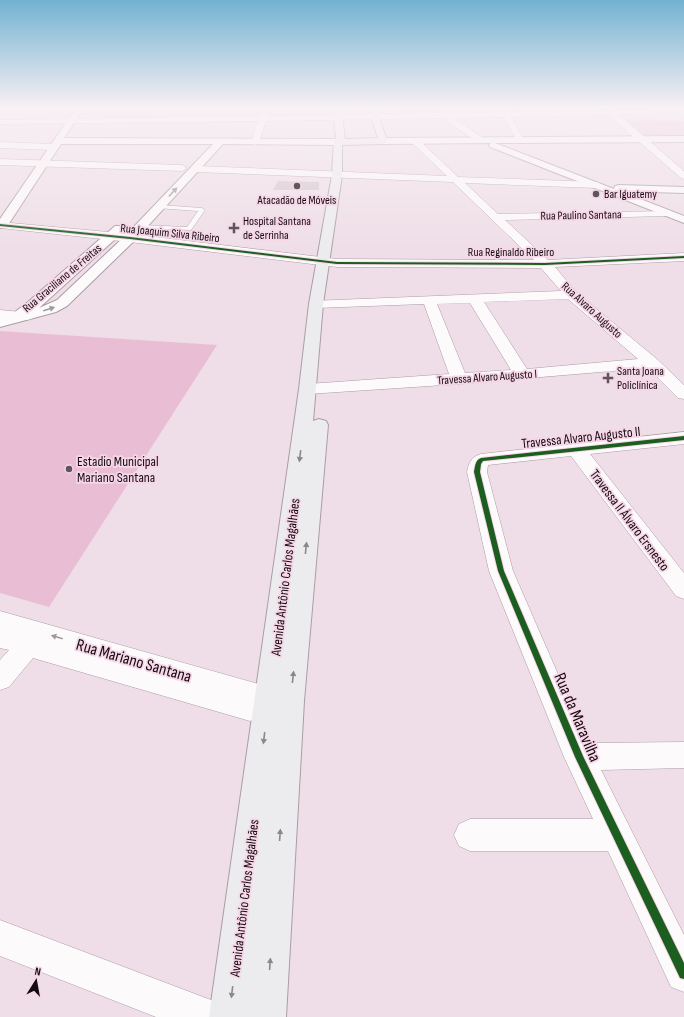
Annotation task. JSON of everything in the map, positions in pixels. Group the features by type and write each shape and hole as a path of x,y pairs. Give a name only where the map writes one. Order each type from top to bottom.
{"main road":[{"name":"Avenida Antônio Carlos Magalhães","path":"229,1017 311,431 316,389 322,304 331,263 341,176 341,155"},
{"name":"Avenida Antônio Carlos Magalhães","path":"266,1017 273,707"}],"street":[{"path":"1,225 48,155"},
{"name":"Rua Graciliano de Freitas","path":"11,317 56,307 62,304 140,227 154,203 192,155"},
{"name":"Rua Graciliano de Freitas","path":"154,203 197,169 202,155"},
{"name":"Rua Alvaro Augusto","path":"431,155 545,264 571,295 652,363 684,394"},
{"path":"661,155 684,176"},
{"path":"524,156 684,220"},
{"path":"668,161 684,161"},
{"path":"0,162 182,168"},
{"path":"197,169 684,190"},
{"name":"Rua Paulino Santana","path":"496,217 666,213"},
{"name":"Rua Graciliano de Freitas","path":"11,317 33,305 128,221"},
{"name":"Rua Joaquim Silva Ribeiro","path":"1,225 130,238 331,263"},
{"name":"Rua Reginaldo Ribeiro","path":"331,263 545,264 684,257"},
{"path":"322,304 571,295"},
{"path":"474,298 522,374"},
{"path":"429,300 459,379"},
{"name":"Travessa Alvaro Augusto I","path":"316,389 652,363"},
{"name":"Travessa Alvaro Augusto II","path":"481,460 684,438"},
{"name":"Travessa II Álvaro Ersnesto","path":"576,449 684,590"},
{"name":"Rua da Maravilha","path":"481,460 478,464 478,472 501,571 579,757 684,974"},
{"name":"Rua Mariano Santana","path":"0,620 273,707"},
{"name":"Rua Mariano Santana","path":"0,638 273,707"},
{"path":"0,679 28,646"},
{"path":"579,757 684,755"},
{"path":"470,835 617,835"},
{"path":"0,938 205,1017"}],"lane":[{"path":"140,227 189,229 202,210 154,203"}],"shaded area":[{"name":"Estadio Municipal Mariano Santana","path":"0,331 217,345 49,607 0,593"}],"building":[{"name":"Atacadão de Móveis","path":"278,181 319,182 319,190 273,190"}],"cycle path":[{"path":"0,225 130,238 337,263 545,264 684,257"},
{"path":"684,438 481,460 478,464 477,472 501,571 579,757 684,974"}],"place":[{"name":"Atacadão de Móveis","path":"297,186"},
{"name":"Bar Iguatemy","path":"596,194"},
{"name":"Hospital Santana de Serrinha","path":"234,228"},
{"name":"Santa Joana Policlínica","path":"608,378"},
{"name":"Estadio Municipal Mariano Santana","path":"69,469"}]}
